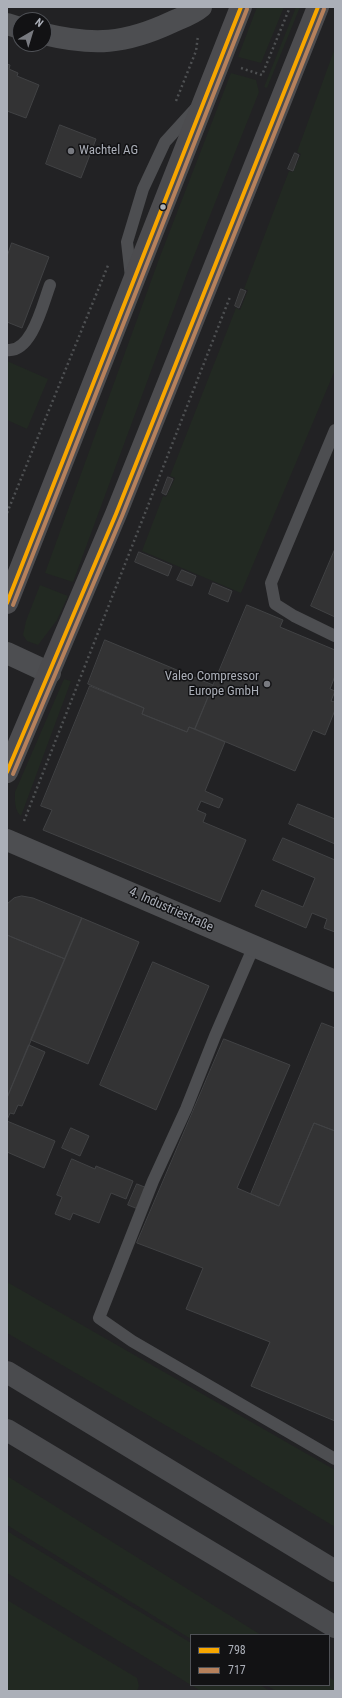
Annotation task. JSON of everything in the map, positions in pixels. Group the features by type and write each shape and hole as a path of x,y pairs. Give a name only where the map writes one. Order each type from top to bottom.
{"highway":[{"path":"7,1372 335,1571"},
{"path":"7,1430 335,1627"}],"main road":[{"path":"7,603 241,7"},
{"path":"7,772 116,514 318,7"}],"street":[{"path":"52,36 70,40 107,42 146,34 202,7"},
{"path":"7,653 50,673"},
{"name":"4. Industriestraße","path":"11,841 335,981"}],"lane":[{"path":"7,350 20,347 29,338 50,285"},
{"path":"335,430 271,583 275,604 294,616 335,636"},
{"path":"254,946 214,1036 186,1109 153,1181 99,1318 132,1341 335,1459"}],"path":[{"path":"196,51 262,75 290,7"},
{"path":"11,841 230,297"}],"shaded area":[{"path":"7,7 335,7 335,1691 7,1691"},
{"path":"257,7 284,7 261,63 238,57"},
{"path":"296,7 300,7 267,88 264,87"},
{"path":"335,48 335,370 241,593 142,551 163,496 166,497 175,478 170,476 236,308 240,310 248,290 244,289 289,171 293,172 301,154 297,152"},
{"path":"231,73 256,80 259,92 188,271 73,582 45,573 159,259"},
{"path":"7,361 48,379 27,429 7,420"},
{"path":"40,585 68,596 57,620 38,645 27,641 23,635 26,621"},
{"path":"64,679 71,681 21,816 16,808 15,792"},
{"path":"7,1282 335,1470 335,1527 220,1457 7,1333"},
{"path":"7,1476 259,1634 190,1634 190,1638 7,1525"},
{"path":"7,1531 190,1642 190,1684 7,1573"},
{"path":"7,1600 137,1678 139,1686 137,1691 7,1691"},
{"path":"330,1678 335,1681 335,1691 276,1691 268,1686 330,1686"},
{"path":"193,1686 262,1686 270,1691 201,1691"}],"building":[{"path":"7,64 10,65 9,69 18,73 17,76 39,85 26,118 7,111"},
{"name":"Wachtel AG","path":"60,125 96,139 81,178 46,164"},
{"path":"295,153 299,155 293,171 288,169"},
{"path":"12,243 49,257 22,328 7,322 7,257"},
{"path":"241,289 246,291 239,308 235,306"},
{"path":"168,477 173,479 166,495 162,493"},
{"path":"335,549 335,617 311,606"},
{"path":"139,552 172,566 168,576 135,562"},
{"path":"182,570 196,576 192,586 177,580"},
{"path":"213,583 232,591 228,602 209,594"},
{"path":"247,605 283,620 280,627 335,650 335,676 330,689 335,691 331,701 335,702 335,710 325,735 313,730 295,771 195,729"},
{"path":"105,640 213,685 195,729 189,727 187,732 142,714 144,708 88,684"},
{"path":"90,686 144,708 142,714 187,732 189,727 225,742 205,791 223,799 219,808 201,801 197,810 206,814 203,822 246,840 220,902 43,830 52,810 41,806"},
{"path":"298,804 335,819 335,844 289,824"},
{"path":"283,838 335,860 335,932 324,928 327,919 312,913 306,928 255,906 262,890 303,907 315,878 273,860"},
{"path":"22,896 33,898 82,918 65,959 7,935 7,904 14,898"},
{"path":"82,918 139,942 88,1064 31,1040"},
{"path":"7,935 65,959 7,1098"},
{"path":"153,962 209,986 156,1110 100,1085"},
{"path":"322,1023 335,1028 335,1131 314,1123 279,1206 251,1194"},
{"path":"224,1039 290,1065 237,1188 279,1206 314,1123 335,1131 335,1421 251,1386 270,1342 186,1309 203,1268 137,1243"},
{"path":"29,1045 45,1052 22,1106 18,1105 14,1114 10,1113 7,1120 7,1098"},
{"path":"7,1121 55,1141 44,1168 7,1152"},
{"path":"71,1128 89,1136 80,1156 62,1148"},
{"path":"72,1159 95,1169 96,1166 133,1181 126,1199 111,1193 99,1223 73,1213 70,1220 55,1214 62,1197 57,1195"},
{"path":"137,1184 147,1188 138,1209 128,1205"}],"transit line":[{"name":"798","path":"7,603 241,7"},
{"name":"798","path":"7,772 116,514 318,7"},
{"name":"717","path":"13,605 247,9"},
{"name":"717","path":"13,774 122,516 324,9"}],"place":[{"name":"Wachtel AG","path":"71,151"},
{"name":"Valeo Compressor Europe GmbH","path":"267,684"}]}
